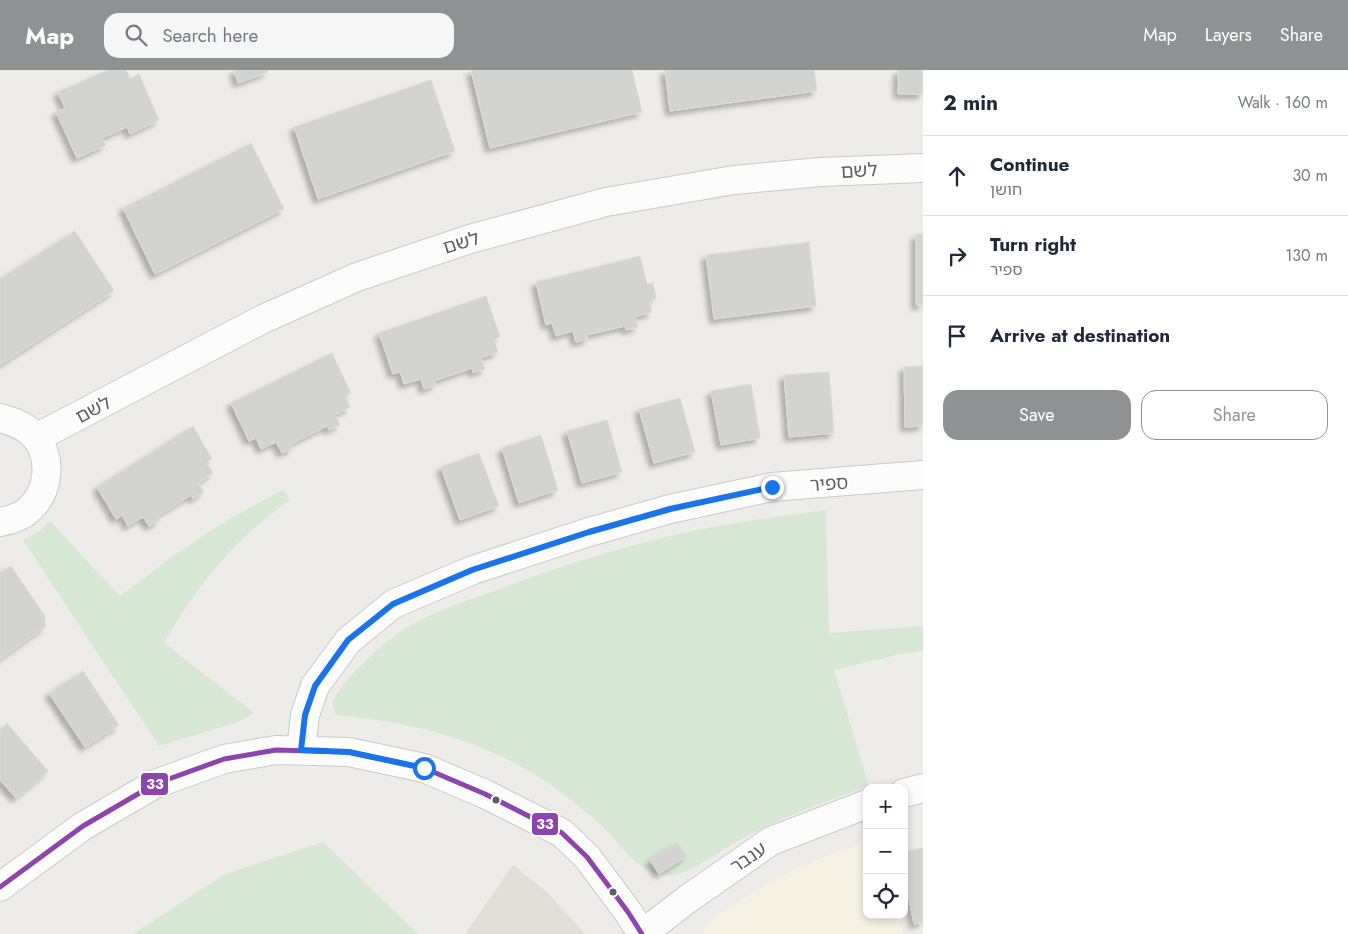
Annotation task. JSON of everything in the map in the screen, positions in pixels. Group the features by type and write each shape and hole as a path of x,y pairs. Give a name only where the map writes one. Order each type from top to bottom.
{"street":[{"name":"לשם","path":"36,438 262,319 357,277 470,239 606,202 734,180 820,172 923,168"},
{"path":"0,418 15,422 29,430 36,438 46,460 47,478 42,494 31,508 16,518 0,522"},
{"name":"ספיר","path":"301,750 305,715 315,686 348,640 393,604 472,570 589,532 670,509 772,487 923,475"},
{"path":"0,887 83,826 155,784 224,760 276,750 349,752 424,768 485,794 562,833 587,857 642,934"},
{"path":"908,792 923,788"},
{"name":"ענבר","path":"642,934 688,898 771,841 863,806"}],"shaded area":[{"path":"863,842 863,919 899,919 903,934 702,934 710,920 767,884 791,871"},
{"path":"513,865 548,893 585,934 465,934"}],"green space":[{"path":"284,489 290,500 252,530 219,564 189,602 164,643 254,713 238,722 159,746 23,540 38,532 50,521 120,596 169,559 219,525"},
{"path":"826,510 829,633 923,626 923,651 905,653 834,670 868,784 863,784 863,788 807,809 739,840 691,869 674,875 661,875 651,872 630,856 600,824 558,790 532,773 479,747 425,729 336,715 332,701 356,669 386,642 419,621 468,600 600,555 679,534"},
{"path":"323,842 418,934 133,934 225,874"}],"building":[{"path":"108,70 126,70 130,79 139,74 159,120 130,134 127,127 102,138 106,145 77,158 56,112 65,108 58,92"},
{"path":"234,70 268,70 268,72 238,83"},
{"path":"471,70 632,70 642,112 490,148"},
{"path":"665,70 814,70 817,91 670,111"},
{"path":"898,70 923,70 923,94 898,94"},
{"path":"431,80 455,151 318,199 294,127"},
{"path":"251,143 284,209 155,274 123,208"},
{"path":"75,231 114,291 0,365 0,279"},
{"path":"916,234 923,234 923,305 916,305"},
{"path":"809,242 816,306 714,319 706,255"},
{"path":"640,256 647,284 653,283 656,298 649,300 652,312 635,317 638,327 626,330 625,326 587,335 588,339 576,342 573,331 556,336 552,323 546,325 536,282"},
{"path":"486,296 500,337 494,339 498,352 481,358 485,369 473,373 472,368 434,381 436,385 424,389 421,379 404,384 400,372 393,374 379,333"},
{"path":"332,353 351,393 345,396 350,407 335,415 340,425 329,430 327,426 291,444 293,448 282,453 276,442 261,449 256,438 249,441 231,403"},
{"path":"923,366 923,426 905,427 904,367"},
{"path":"829,372 834,433 789,437 784,375"},
{"path":"751,384 760,438 721,445 711,391"},
{"path":"680,398 695,452 654,463 639,409"},
{"path":"607,420 622,472 582,483 567,431"},
{"path":"193,426 212,459 206,463 213,473 198,483 204,492 193,499 191,495 158,516 160,520 149,526 143,517 128,526 122,515 116,519 97,487"},
{"path":"541,435 558,490 519,503 502,448"},
{"path":"479,453 499,506 460,520 441,467"},
{"path":"11,566 45,616 45,627 0,659 0,573"},
{"path":"83,671 119,725 85,747 49,693"},
{"path":"7,723 48,771 16,798 0,780 0,729"},
{"path":"677,842 687,856 659,874 650,860"},
{"path":"923,848 923,922 914,924 908,894 908,851"}],"transit line":[{"name":"33","path":"0,887 83,826 155,784 224,759 276,750 349,752 424,768 485,794 562,833 587,857 642,934"}],"route":[{"path":"424,768 349,752 301,750 305,715 315,686 348,640 393,604 472,570 589,532 670,509 772,487"}]}
